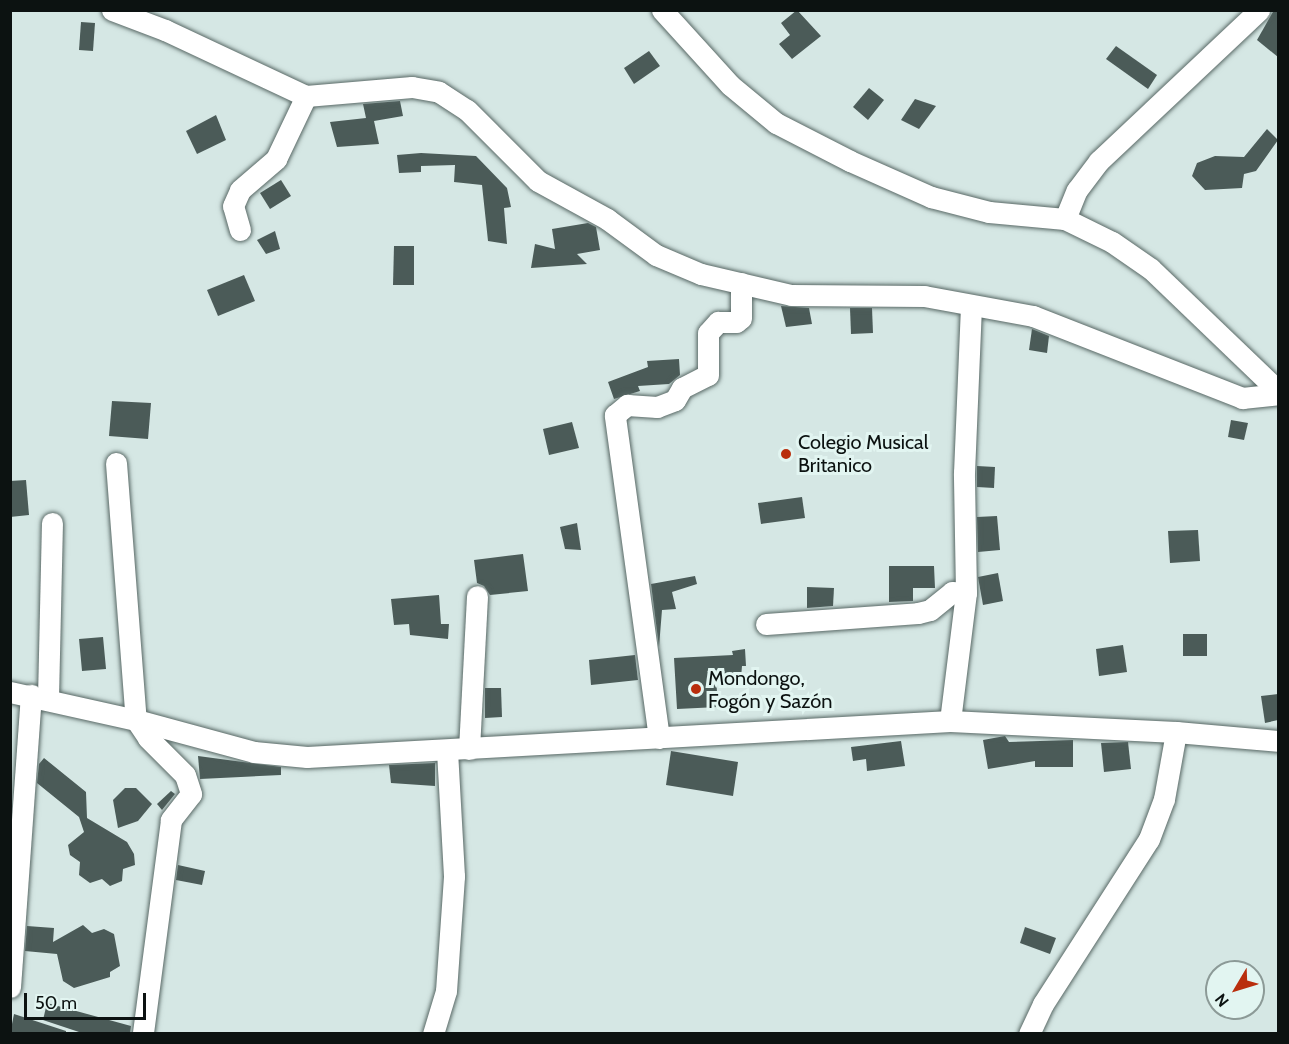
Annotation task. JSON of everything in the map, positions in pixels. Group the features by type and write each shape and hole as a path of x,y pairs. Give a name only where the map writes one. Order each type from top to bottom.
{"street":[{"path":"112,10 174,34 306,96 412,87 439,92 467,110 538,181 607,219 656,255 701,274 791,295 924,297 1033,316 1242,398 1278,393"},
{"path":"662,10 730,85 767,115 850,161 931,196 989,212 1065,219 1112,242 1151,269 1278,393"},
{"path":"1065,219 1077,190 1099,160 1259,10"},
{"path":"240,230 233,206 240,190 276,159 306,96"},
{"path":"659,738 615,415 627,405 657,406 675,400 682,388 708,375 708,333 718,322 736,322 741,318 741,283"},
{"path":"950,721 966,593 964,461 971,305"},
{"path":"116,463 136,720 148,738 185,775 191,794 171,820 143,1034"},
{"path":"10,987 30,695 52,524"},
{"path":"766,624 918,613 930,610 951,592 966,593"},
{"path":"470,749 477,596"},
{"path":"30,695 136,720 254,753 307,757 950,721 1176,732 1278,741"},
{"path":"1029,1034 1043,1004 1149,838 1164,799 1176,732"},
{"path":"433,1034 446,991 454,876 447,750"}],"building":[{"path":"797,10 821,36 792,59 779,44 790,35 781,23"},
{"path":"1274,10 1278,10 1278,57 1257,40"},
{"path":"81,22 95,23 93,51 79,50"},
{"path":"1116,46 1157,75 1148,89 1106,59"},
{"path":"649,51 660,66 634,84 624,68"},
{"path":"869,88 884,100 868,120 853,107"},
{"path":"915,99 936,106 919,129 901,120"},
{"path":"400,101 403,116 374,121 379,144 337,147 330,122 366,118 363,104"},
{"path":"216,115 226,140 197,154 186,131"},
{"path":"1267,129 1278,140 1256,171 1244,174 1242,188 1205,190 1192,176 1197,163 1215,156 1244,157"},
{"path":"421,153 476,156 507,188 511,207 504,208 507,244 488,241 482,185 454,182 455,165 421,166 421,172 399,173 397,155"},
{"path":"281,180 291,196 270,209 260,193"},
{"path":"588,223 596,227 600,250 577,254 587,264 531,268 535,244 555,249 552,229"},
{"path":"275,231 280,249 266,254 257,240"},
{"path":"394,246 414,246 414,285 393,285"},
{"path":"244,275 255,301 218,316 207,290"},
{"path":"781,306 809,308 812,324 786,327"},
{"path":"850,308 872,308 873,333 851,334"},
{"path":"1032,329 1049,336 1047,353 1029,350"},
{"path":"679,359 680,375 669,384 638,386 640,391 614,399 608,382 648,367 647,361"},
{"path":"112,401 151,403 148,439 109,436"},
{"path":"1231,420 1248,423 1244,440 1228,437"},
{"path":"572,422 579,448 549,455 543,429"},
{"path":"977,466 995,467 994,488 977,487"},
{"path":"26,480 29,515 10,517 10,481"},
{"path":"802,497 805,518 761,524 758,503"},
{"path":"997,516 1000,550 978,552 977,517"},
{"path":"577,523 581,550 565,549 560,527"},
{"path":"1198,530 1200,561 1170,563 1168,531"},
{"path":"523,554 528,591 490,595 484,586 477,583 474,560"},
{"path":"889,566 934,566 935,588 913,588 913,601 889,602"},
{"path":"998,573 1003,601 983,605 978,577"},
{"path":"695,576 697,584 672,592 676,609 662,610 659,647 651,584"},
{"path":"807,587 834,588 833,606 807,608"},
{"path":"439,595 441,624 449,624 448,639 410,635 409,624 394,625 391,599"},
{"path":"1183,634 1207,634 1207,656 1183,656"},
{"path":"103,637 106,669 82,671 79,639"},
{"path":"1123,645 1127,672 1099,676 1096,649"},
{"path":"745,649 746,666 742,666 741,678 716,677 718,707 677,709 674,658 733,655 732,651"},
{"path":"635,655 638,680 591,685 589,660"},
{"path":"485,688 501,688 502,717 485,718"},
{"path":"1278,694 1278,720 1265,723 1261,696"},
{"path":"1005,736 1009,742 1073,740 1073,767 1035,767 1035,761 988,769 983,740"},
{"path":"901,741 905,766 867,771 866,759 853,761 851,747"},
{"path":"1128,742 1131,769 1104,772 1101,743"},
{"path":"671,751 738,762 733,796 666,785"},
{"path":"198,756 281,767 281,775 200,779"},
{"path":"44,758 86,792 87,818 127,842 134,854 135,865 123,869 122,881 110,886 102,879 90,883 79,875 80,862 70,855 68,845 84,832 79,817 37,783 39,764"},
{"path":"435,763 435,786 391,783 389,765"},
{"path":"125,788 136,788 152,804 138,821 118,828 113,800"},
{"path":"171,791 175,794 162,810 157,804"},
{"path":"178,865 205,871 202,885 176,880"},
{"path":"83,925 92,933 104,929 114,934 120,966 110,972 110,977 74,988 63,981 57,954 25,951 27,926 54,928 53,942"},
{"path":"1025,927 1056,938 1050,954 1020,943"},
{"path":"47,1003 131,1026 130,1034 85,1034 43,1020"},
{"path":"14,1014 66,1031 66,1034 10,1034"}],"place":[{"name":"Colegio Musical Britanico","path":"786,454"},
{"name":"Mondongo, Fogón y Sazón","path":"696,689"}]}
